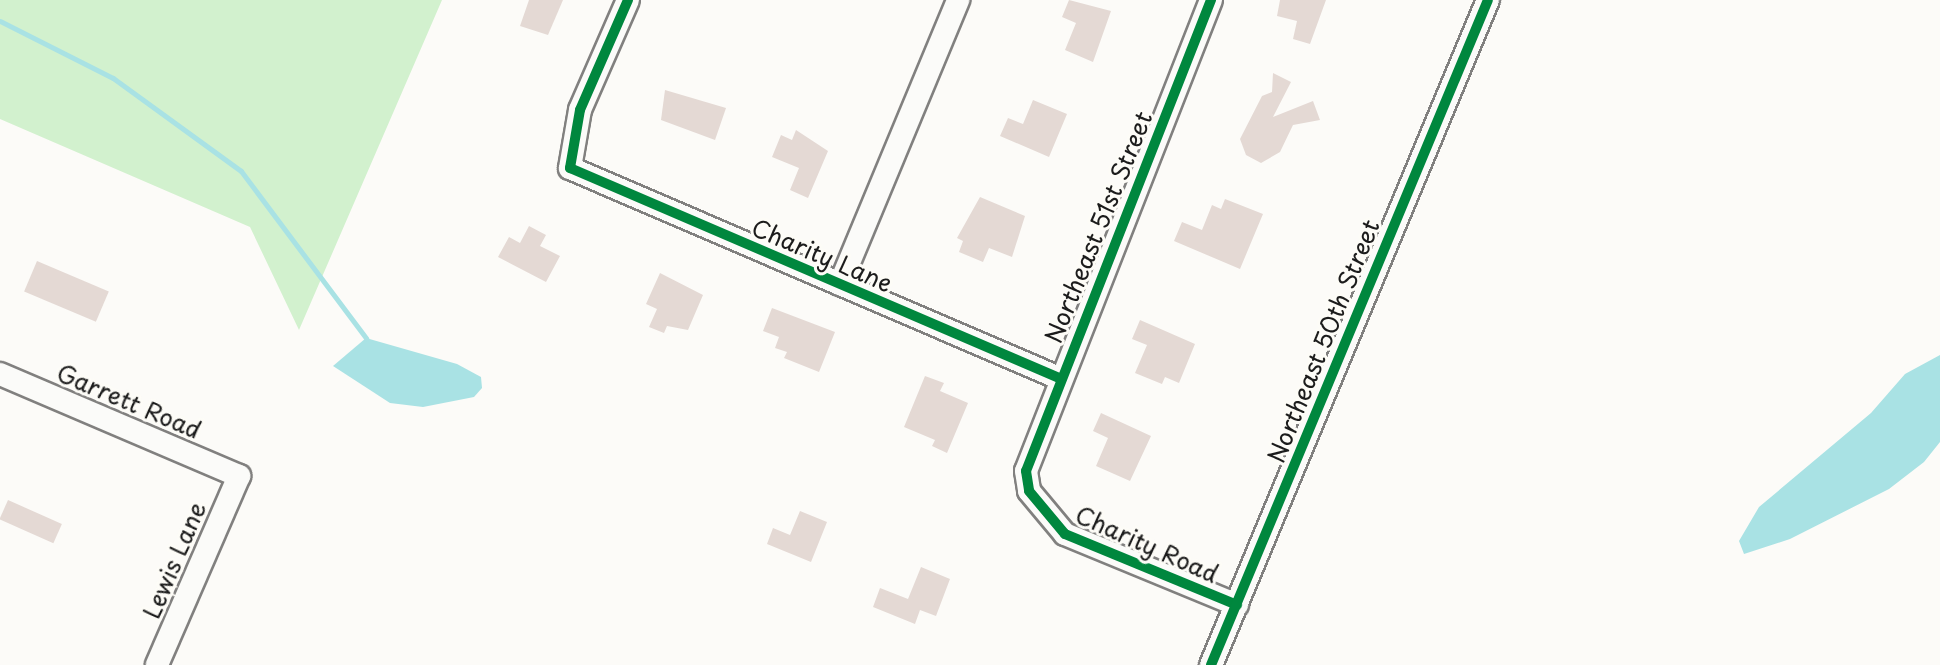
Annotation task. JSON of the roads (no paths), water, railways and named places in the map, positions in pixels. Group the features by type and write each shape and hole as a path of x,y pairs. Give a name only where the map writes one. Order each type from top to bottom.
{"street":[{"name":"Charity Lane","path":"628,0 580,110 570,168 1059,378"},
{"path":"840,284 958,0"},
{"name":"Northeast 51st Street","path":"1026,471 1059,378 1211,0"},
{"name":"Northeast 50th Street","path":"1474,33 1477,0"},
{"name":"Northeast 50th Street","path":"1211,665 1488,0"},
{"name":"Garrett Road","path":"0,374 239,476"},
{"name":"Charity Road","path":"1026,471 1029,491 1065,534 1237,605"},
{"name":"Lewis Lane","path":"157,665 239,476"}],"water":[{"path":"366,338 457,364 481,377 482,388 474,397 423,407 390,403 333,366"},
{"path":"1940,355 1940,442 1924,462 1889,489 1790,539 1744,554 1739,541 1759,507 1871,413 1905,374"}],"waterway":[{"path":"0,21 113,78 241,171 366,338"}]}
